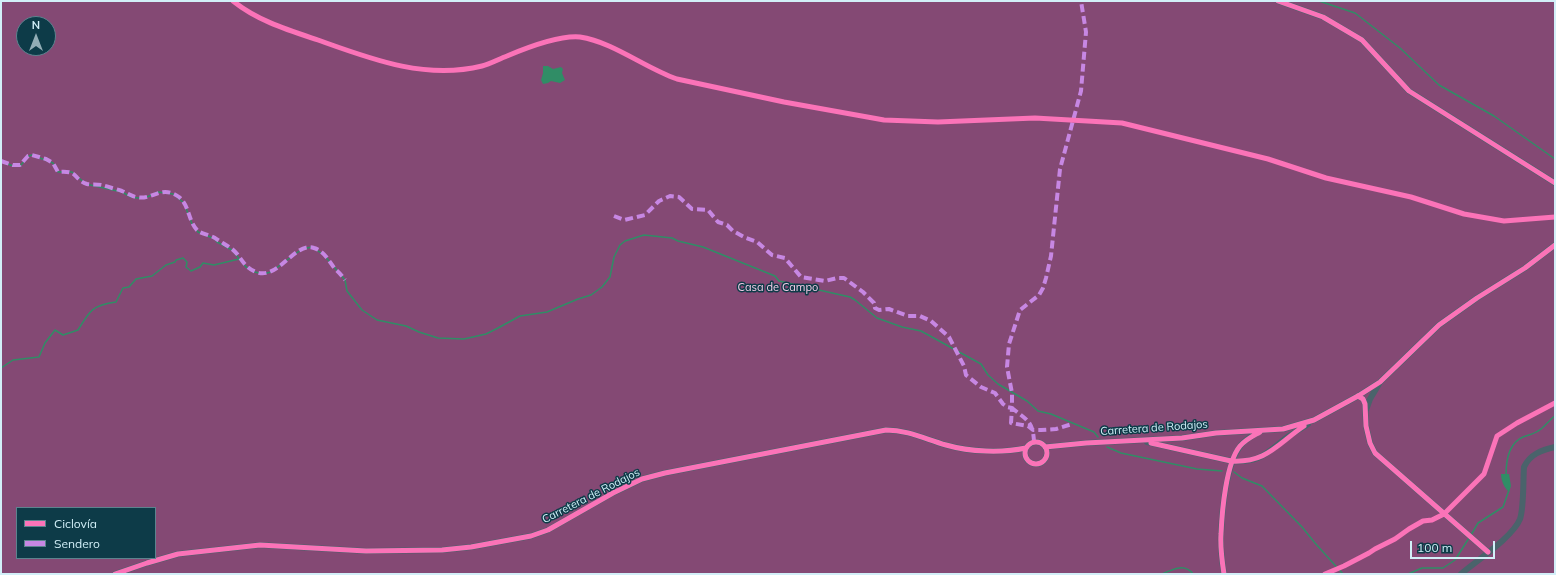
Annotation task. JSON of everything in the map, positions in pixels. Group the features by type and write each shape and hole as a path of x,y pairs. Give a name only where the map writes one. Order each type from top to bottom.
{"street":[{"path":"1278,1 1323,17 1359,37 1408,91 1555,183"},
{"path":"1137,440 1231,461 1245,462 1256,459 1271,452 1288,436 1380,382 1439,325 1477,298 1525,268 1555,245"},
{"path":"1366,411 1370,399 1380,382"},
{"path":"1358,396 1363,399 1365,404 1366,426 1370,443 1375,452 1488,552"},
{"name":"Carretera de Rodajos","path":"1045,447 1086,443 1182,438 1283,429 1314,420"},
{"name":"Carretera de Rodajos","path":"115,574 178,554 260,545 366,551 442,550 471,547 530,536 548,530 613,492 642,479 886,430 910,432 946,445 966,450 988,451 1026,448"},
{"path":"1224,574 1221,535 1226,487 1231,461 1240,446 1248,438 1264,430"},
{"path":"1034,442 1041,443 1047,452 1045,459 1036,464 1030,462 1025,455 1026,448 1034,442"},
{"path":"1461,574 1512,531 1520,519 1524,467 1526,462 1531,456 1538,452 1555,447"},
{"path":"1469,567 1469,574"}],"green space":[{"name":"Casa de Campo","path":"1,1 1555,1 1555,574 1,574"}],"shaded area":[{"path":"543,66 548,66 553,69 561,67 563,69 562,73 565,80 560,83 551,81 543,84 541,80"},
{"path":"1501,474 1509,474 1511,486 1509,492 1503,484"}],"waterway":[{"path":"1319,1 1355,13 1400,48 1439,85 1494,116 1555,159"},
{"path":"1,161 13,166 20,166 29,156 32,155 53,163 58,172 72,172 86,184 122,192 131,197 147,197 158,192 173,194 184,203 192,224 198,232 215,239 217,242 232,250 246,267 255,272 263,274 271,272 302,249 312,247 324,255 345,280 347,291 362,310 377,320 406,326 438,338 464,339 486,334 520,316 547,312 591,295 602,287 610,277 614,257 620,245 625,241 644,235 672,238 678,241 703,247 775,276 779,281 850,297 877,318 902,327 921,331 981,364 988,375 998,384 1027,401 1038,411 1051,414 1094,432 1098,437"},
{"path":"1,368 13,360 39,357 45,343 55,330 63,335 78,330 89,313 97,307 116,302 123,288 129,287 136,279 152,276 166,265 175,262 176,260 183,258 187,262 186,267 191,271 200,267 203,263 214,265 239,259"},
{"path":"1506,475 1509,453 1514,443 1523,437 1540,430 1555,416"},
{"path":"1107,447 1121,453 1197,469 1222,471"},
{"path":"1234,472 1242,478 1262,486 1302,527 1343,574"},
{"path":"1471,535 1478,523 1503,507 1509,490"},
{"path":"1408,574 1422,568 1443,568 1455,560 1469,538"},
{"path":"1162,574 1179,568 1186,569 1193,574"}],"marked path":[{"path":"1034,442 1031,425 1012,408 1012,393 1007,367 1009,344 1020,310 1039,295 1043,288 1051,256 1060,169 1081,91 1086,32 1081,1"},
{"path":"1,161 13,165 20,165 28,156 32,155 46,159 53,163 58,172 70,172 79,180 87,184 102,185 142,198 162,192 173,193 183,201 192,223 198,231 215,238 232,249 251,270 264,273 272,271 300,250 307,247 318,249 345,280"},
{"path":"614,216 624,220 645,215 659,201 670,196 679,197 692,209 708,210 718,222 727,225 733,231 746,238 757,242 772,255 785,258 801,277 825,281 844,278 863,292 874,303 875,308 879,310 889,309 908,316 920,316 931,321 949,337 964,366 966,375 981,387 995,393 1003,404 1012,408 1011,423 1028,426 1033,430 1056,429 1072,424"}],"cycle path":[{"path":"233,1 253,14 285,29 378,60 419,69 440,71 461,70 482,66 523,49 553,40 580,37 605,44 677,79 784,102 884,120 938,122 1035,118 1122,123 1268,159 1326,178 1411,197 1464,214 1504,221 1555,217"},
{"path":"1278,1 1323,17 1362,40 1409,91 1555,183"},
{"path":"1045,447 1086,443 1182,438 1216,433 1283,429 1314,420 1380,382 1439,325 1477,298 1525,268 1555,245"},
{"path":"1358,396 1363,399 1365,404 1366,426 1370,443 1375,453 1488,552"},
{"path":"1325,574 1344,566 1395,539 1423,521 1432,520 1444,514 1484,474 1497,436 1517,423 1555,403"},
{"path":"1151,443 1231,461 1243,461 1263,456 1304,426"},
{"path":"115,574 178,554 260,545 366,551 442,550 471,547 531,536 548,530 613,493 642,479 665,473 886,430 909,433 946,445 965,449 996,451 1026,448"},
{"path":"1224,574 1221,554 1221,539 1228,475 1235,454 1240,446 1260,432"},
{"path":"1036,442 1044,445 1047,453 1044,461 1036,464 1028,461 1025,453 1028,445 1036,442"}]}
